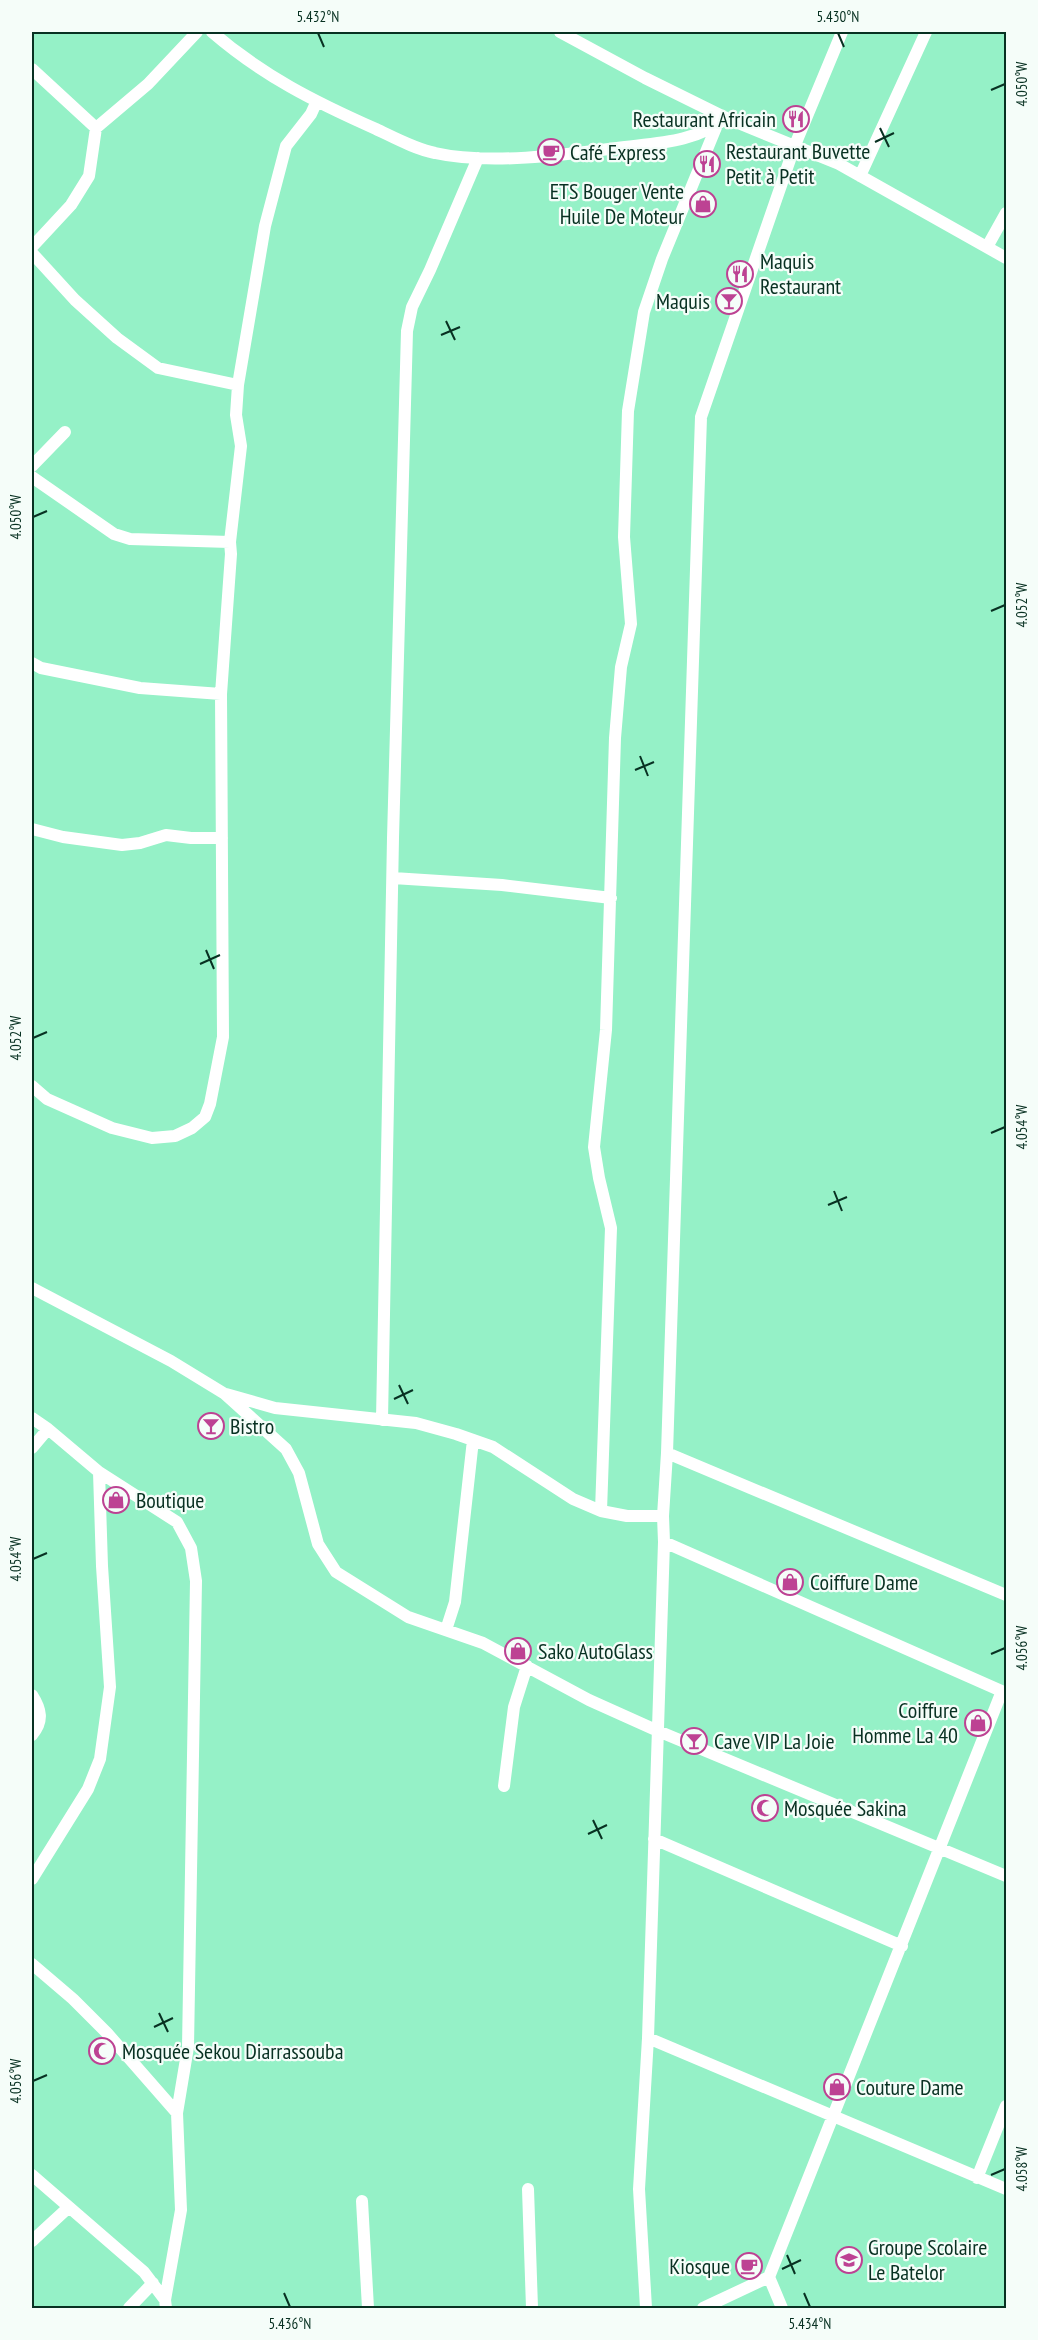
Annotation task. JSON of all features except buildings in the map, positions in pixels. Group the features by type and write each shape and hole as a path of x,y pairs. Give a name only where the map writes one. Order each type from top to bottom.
{"street":[{"path":"32,247 71,205 89,176 96,128 148,84 197,32"},
{"path":"212,32 260,70 316,102 435,153 478,158 561,156 688,139 721,122"},
{"path":"560,32 721,122 795,145 860,176 1006,258"},
{"path":"646,2308 639,2189 648,2038 663,1516 667,1453 701,417 795,145 842,32"},
{"path":"860,176 926,32"},
{"path":"32,69 96,128"},
{"path":"32,1086 47,1099 111,1128 152,1138 175,1136 192,1128 205,1117 214,1087 223,1037 221,694 230,542 241,446 236,415 238,384 266,226 286,146 311,114 316,102"},
{"path":"601,1511 611,1228 594,1147 606,1030 615,738 621,667 631,624 624,537 628,411 644,312 662,259 721,122"},
{"path":"382,1420 407,331 412,307 478,158"},
{"path":"987,247 1006,213"},
{"path":"32,253 100,323 139,356 158,368 238,384"},
{"path":"32,466 65,432"},
{"path":"32,477 114,534 130,539 230,542"},
{"path":"32,663 40,668 140,688 221,694"},
{"path":"32,829 63,837 122,845 140,843 166,835 222,838"},
{"path":"393,878 502,885 611,898"},
{"path":"32,1288 171,1361 225,1394 286,1449 299,1473 318,1544 336,1572 408,1617 483,1643 589,1700 658,1731 1006,1876"},
{"path":"225,1394 275,1408 416,1423 493,1447 573,1499 601,1511 627,1516 663,1516"},
{"path":"32,1418 99,1472 177,1522 191,1548 196,1581 188,2047 177,2113 181,2210 166,2304"},
{"path":"32,1448 48,1429"},
{"path":"446,1630 455,1602 473,1440"},
{"path":"667,1453 1006,1595"},
{"path":"32,1879 88,1789 100,1759 104,1739 110,1688 99,1472"},
{"path":"664,1542 1004,1692 939,1848 770,2277 782,2308"},
{"path":"504,1786 514,1707 527,1666"},
{"path":"32,1695 41,1716 39,1726 32,1735"},
{"path":"654,1839 902,1946"},
{"path":"32,1964 73,1999 106,2032 177,2113"},
{"path":"648,2038 1006,2189"},
{"path":"976,2178 1006,2106"},
{"path":"32,2175 144,2272 166,2304"},
{"path":"528,2189 532,2308"},
{"path":"362,2201 368,2308"},
{"path":"32,2241 69,2207"},
{"path":"703,2308 770,2277"},
{"path":"129,2308 153,2283"}],"place":[{"name":"Restaurant Africain","path":"796,119"},
{"name":"Café Express","path":"551,152"},
{"name":"Restaurant Buvette Petit à Petit","path":"707,164"},
{"name":"ETS Bouger Vente Huile De Moteur","path":"703,204"},
{"name":"Maquis Restaurant","path":"740,274"},
{"name":"Maquis","path":"729,301"},
{"name":"Bistro","path":"211,1426"},
{"name":"Boutique","path":"116,1500"},
{"name":"Coiffure Dame","path":"790,1582"},
{"name":"Sako AutoGlass","path":"518,1651"},
{"name":"Coiffure Homme La 40","path":"978,1723"},
{"name":"Cave VIP La Joie","path":"694,1741"},
{"name":"Mosquée Sakina","path":"765,1808"},
{"name":"Mosquée Sekou Diarrassouba","path":"102,2051"},
{"name":"Couture Dame","path":"837,2087"},
{"name":"Groupe Scolaire Le Batelor","path":"849,2260"},
{"name":"Kiosque","path":"749,2266"}]}
